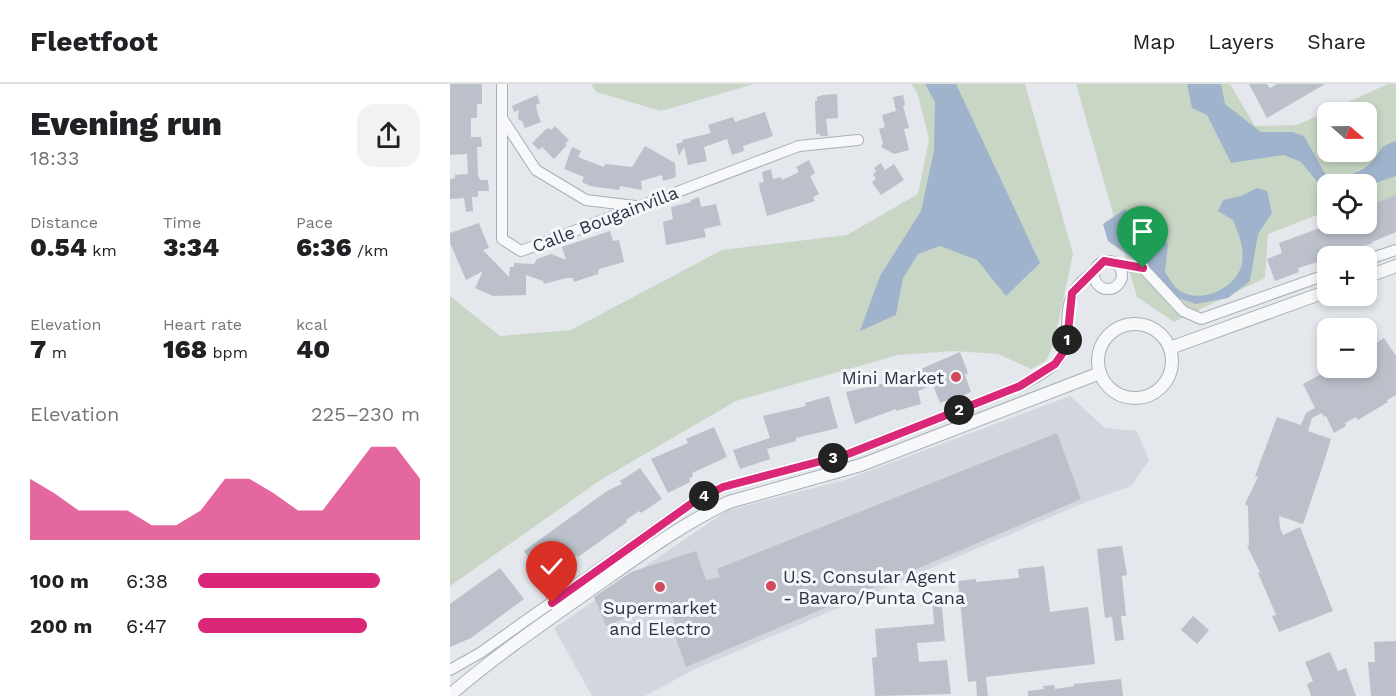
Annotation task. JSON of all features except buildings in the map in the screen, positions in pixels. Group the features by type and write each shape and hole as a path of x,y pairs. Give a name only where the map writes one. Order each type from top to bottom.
{"street":[{"name":"Calle Bougainvilla","path":"502,84 502,239 520,251 799,146 858,140"},
{"path":"502,118 536,170 586,200 638,207"},
{"path":"1377,256 1396,250"},
{"path":"450,670 480,654 695,501 723,487 848,454 1020,386 1040,375 1055,364 1062,354 1067,342 1070,300 1081,282 1104,261 1114,261 1121,270 1120,283 1112,288 1106,289 1096,283 1081,282"},
{"path":"1121,270 1132,266 1148,272 1184,311 1201,319 1317,278"},
{"path":"1377,273 1396,266"},
{"path":"1094,271 1096,283"},
{"path":"1170,348 1317,295"},
{"path":"1131,325 1150,327 1165,340 1170,348 1172,358 1168,378 1154,393 1143,398 1132,398 1113,390 1100,373 1100,352 1110,334 1119,328 1131,325"},
{"path":"450,695 513,645 634,559 729,502 861,465 1100,373"}],"shaded area":[{"path":"1070,396 1105,428 1137,431 1149,460 1131,486 1081,504 693,670 645,696 592,696 554,628 728,510 845,480"}],"green space":[{"path":"591,84 754,84 661,111 596,92"},
{"path":"911,84 1025,84 1073,254 1054,343 1046,361 1031,369 998,354 953,351 898,355 736,401 602,479 450,586 450,296 500,336 571,330 722,250 847,235 918,194 929,139 917,92"},
{"path":"1076,84 1230,84 1255,126 1297,125 1317,116 1317,162 1377,162 1377,102 1348,102 1388,84 1396,84 1396,228 1372,236 1370,234 1377,234 1377,174 1317,174 1317,215 1268,234 1265,278 1174,322 1137,297"}],"water":[{"path":"925,84 956,84 1040,263 1006,296 977,260 940,246 918,254 903,278 896,315 860,331 880,276 921,211 934,151 935,102"},
{"path":"1187,84 1221,84 1225,104 1261,132 1292,132 1304,136 1325,174 1317,174 1317,181 1301,162 1284,155 1231,163 1207,115 1192,108"},
{"path":"1396,141 1396,176 1377,183 1377,174 1352,174 1372,162 1377,162 1377,155 1383,147"},
{"path":"1257,188 1267,191 1272,213 1258,234 1250,281 1228,298 1196,304 1178,298 1146,268 1108,241 1103,224 1125,209 1168,244 1165,272 1180,291 1196,296 1214,293 1229,284 1235,277 1240,270 1243,257 1233,220 1218,211 1223,200 1241,196"}],"place":[{"name":"Mini Market","path":"956,377"},
{"name":"U.S. Consular Agent - Bavaro/Punta Cana","path":"771,586"},
{"name":"Supermarket and Electro","path":"660,587"}],"route":[{"path":"552,603 695,501 723,487 848,454 1020,386 1040,375 1055,364 1062,354 1067,342 1072,293 1094,271 1096,266 1109,260 1119,265 1143,268"}]}
